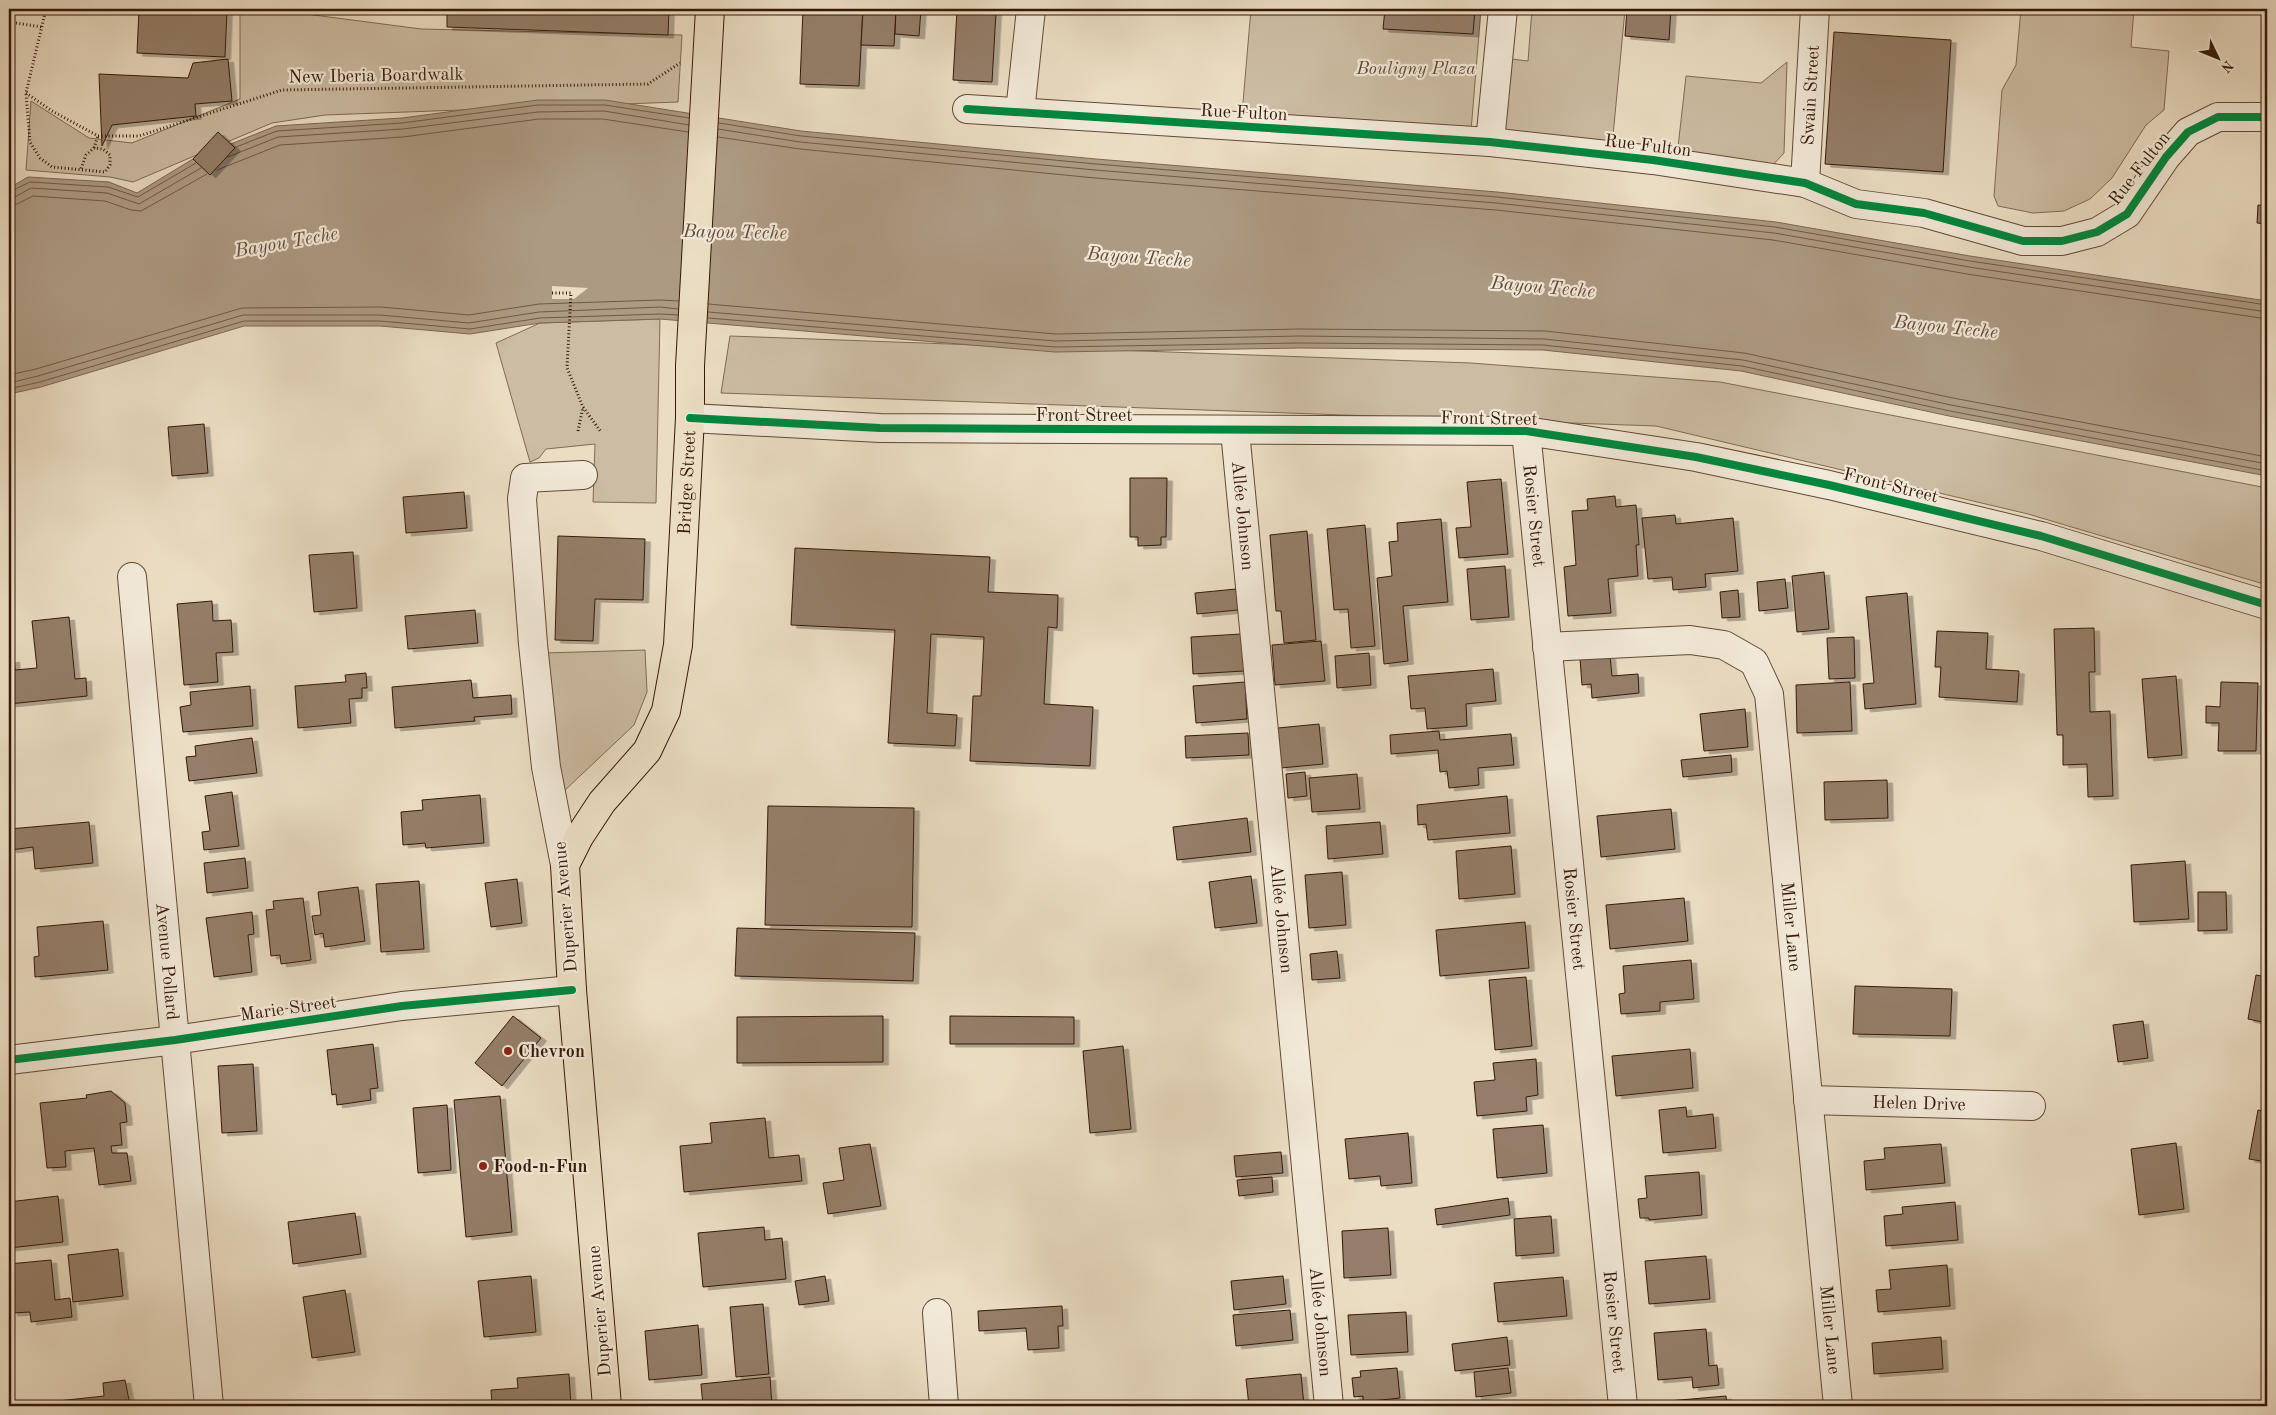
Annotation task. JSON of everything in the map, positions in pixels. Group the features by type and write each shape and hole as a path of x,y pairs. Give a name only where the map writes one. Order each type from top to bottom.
{"main road":[{"name":"Bridge Street","path":"565,865 579,837 602,802 647,751 666,710 678,645 690,418 690,366 710,9"},
{"name":"Duperier Avenue","path":"565,865 572,990 608,1406"}],"street":[{"path":"1020,112 1031,9"},
{"path":"1490,142 1503,9"},
{"name":"Swain Street","path":"1805,183 1815,9"},
{"name":"Rue Fulton","path":"967,108 1490,142 1653,160 1805,183 1856,204 1924,213 2023,241 2062,241 2098,232 2127,214 2166,157 2188,132 2218,117 2267,117"},
{"name":"Front Street","path":"690,418 880,428 1526,431 1696,457 1829,485 2041,536 2267,606"},
{"name":"Allée Johnson","path":"1234,431 1329,1406"},
{"name":"Rosier Street","path":"1526,431 1623,1406"},
{"name":"Duperier Avenue","path":"565,865 546,767 533,644 522,499 525,478 583,475"},
{"name":"Avenue Pollard","path":"132,577 209,1406"},
{"name":"Miller Lane","path":"1547,647 1690,640 1724,645 1754,662 1770,694 1838,1406"},
{"name":"Marie Street","path":"9,1060 174,1040 402,1006 572,990"},
{"name":"Helen Drive","path":"1808,1100 2031,1106"},
{"path":"937,1313 944,1406"}],"path":[{"path":"46,9 26,92 30,142 40,158 52,167 105,172 110,165 110,154 102,149 94,148"},
{"path":"9,22 42,27"},
{"path":"81,169 86,155 94,148 98,136"},
{"path":"552,293 572,292 568,368 584,407 601,432"},
{"path":"578,431 584,407"}],"green space":[{"path":"240,9 268,9 421,29 682,35 678,102 325,115 272,123 133,182 110,177 26,170 31,101 89,138 132,143 240,99"},
{"name":"Bouligny Plaza","path":"1251,9 1481,9 1471,131 1242,114"},
{"path":"1532,9 1625,10 1612,146 1504,137 1511,59 1528,61"},
{"path":"2021,9 2134,9 2131,47 2169,51 2164,110 2146,125 2112,178 2090,199 2064,211 2033,213 1998,206 1994,196 2002,90 2016,65"},
{"path":"1787,62 1784,153 1772,166 1677,156 1686,76 1761,83"},
{"path":"660,319 656,503 593,502 595,444 546,449 539,458 530,462 496,343 540,323"},
{"path":"730,336 1471,363 1720,382 2267,488 2267,585 2028,514 1656,426 721,393"},
{"path":"645,650 647,692 634,725 563,792 545,653"}],"water":[{"name":"Bayou Teche","path":"538,100 605,100 801,131 1096,159 1497,192 1776,222 1970,256 2267,301 2267,476 1949,416 1741,371 1543,350 1300,348 1055,352 660,319 540,323 470,334 380,326 244,326 41,387 9,394 9,188 28,177 109,182 137,193 193,159 276,126 402,118"}],"pier":[{"path":"552,286 588,288 574,299 552,299"}],"building":[{"path":"139,9 227,9 225,57 137,53"},
{"path":"447,9 669,9 668,35 447,27"},
{"path":"803,9 863,9 859,86 800,84"},
{"path":"863,9 896,9 894,46 861,45"},
{"path":"896,9 921,9 919,36 895,34"},
{"path":"1385,9 1475,9 1473,34 1383,29"},
{"path":"1627,9 1671,9 1669,40 1625,36"},
{"path":"957,10 996,12 992,82 953,80"},
{"path":"1834,32 1951,40 1943,172 1825,164"},
{"path":"228,59 232,101 195,104 196,116 112,125 102,146 99,74 188,78 193,63"},
{"path":"218,132 235,148 210,175 193,159"},
{"path":"2258,205 2267,206 2267,241 2265,241 2266,224 2257,223"},
{"path":"204,424 208,473 172,476 168,427"},
{"path":"1130,478 1167,478 1166,537 1161,537 1161,545 1138,546 1138,537 1130,537"},
{"path":"1501,479 1508,554 1459,558 1456,528 1471,527 1467,482"},
{"path":"464,492 467,528 406,533 403,497"},
{"path":"1615,496 1616,507 1636,505 1639,545 1636,545 1638,576 1608,579 1611,613 1568,616 1564,567 1576,565 1572,511 1588,510 1587,499"},
{"path":"1675,515 1676,524 1733,518 1738,571 1705,574 1706,587 1673,590 1672,577 1648,579 1642,518"},
{"path":"1441,519 1448,602 1403,606 1408,661 1384,664 1377,578 1392,576 1389,542 1398,541 1397,523"},
{"path":"1365,525 1375,646 1351,648 1348,609 1334,610 1327,529"},
{"path":"1307,531 1316,640 1284,643 1281,611 1276,611 1270,535"},
{"path":"558,536 645,539 643,600 595,599 593,641 555,640"},
{"path":"795,548 990,557 988,592 1058,595 1057,628 1048,627 1044,704 1093,707 1090,766 970,761 973,696 981,696 984,637 931,634 927,713 957,715 955,746 888,743 895,630 791,625"},
{"path":"353,552 357,608 314,612 309,555"},
{"path":"1505,566 1509,617 1471,620 1467,569"},
{"path":"1824,572 1829,629 1797,632 1792,576"},
{"path":"1785,579 1788,608 1759,611 1757,582"},
{"path":"1236,589 1238,610 1197,614 1195,593"},
{"path":"1738,590 1740,617 1722,618 1720,592"},
{"path":"1907,593 1916,704 1865,709 1863,684 1874,683 1866,597"},
{"path":"212,601 213,621 231,620 233,652 216,653 218,682 184,685 177,604"},
{"path":"475,610 478,643 408,649 405,616"},
{"path":"69,617 75,679 86,678 87,696 9,704 9,660 14,659 15,670 37,668 32,621"},
{"path":"2094,628 2095,672 2089,672 2090,712 2110,711 2113,796 2088,797 2087,764 2063,765 2063,735 2057,735 2054,629"},
{"path":"1937,631 1988,633 1986,669 2019,671 2017,702 1939,697 1941,667 1935,667"},
{"path":"1241,634 1244,671 1193,674 1191,637"},
{"path":"1854,637 1855,678 1829,679 1827,638"},
{"path":"1321,641 1325,681 1275,685 1272,645"},
{"path":"1369,653 1371,685 1337,688 1335,656"},
{"path":"1610,656 1612,676 1638,674 1639,693 1592,698 1591,684 1582,685 1580,659"},
{"path":"1493,669 1496,701 1466,704 1467,726 1427,729 1425,708 1411,709 1408,676"},
{"path":"366,673 367,688 362,688 362,698 349,699 351,723 298,728 295,686 346,682 345,675"},
{"path":"2176,676 2182,755 2148,758 2142,679"},
{"path":"471,680 473,698 511,695 512,714 474,717 475,721 395,728 392,687"},
{"path":"1245,682 1247,719 1196,723 1193,686"},
{"path":"1850,682 1852,731 1797,733 1796,685"},
{"path":"2221,682 2258,683 2256,751 2218,751 2219,723 2206,723 2206,706 2220,707"},
{"path":"250,686 253,726 183,732 180,707 191,705 190,692"},
{"path":"1745,709 1748,747 1704,751 1700,714"},
{"path":"1319,724 1323,764 1281,768 1278,728"},
{"path":"1439,731 1440,740 1511,734 1514,765 1478,768 1479,785 1449,788 1447,771 1440,772 1438,750 1391,754 1390,735"},
{"path":"1248,733 1249,755 1186,758 1185,736"},
{"path":"252,738 257,773 189,781 186,757 196,756 195,746"},
{"path":"1731,755 1732,772 1683,777 1681,760"},
{"path":"1305,772 1307,796 1288,798 1286,774"},
{"path":"1357,774 1360,809 1312,812 1309,778"},
{"path":"1887,780 1888,818 1825,820 1824,782"},
{"path":"232,792 239,846 204,850 202,832 210,831 205,796"},
{"path":"480,795 484,843 426,848 425,843 403,845 401,812 423,810 422,800"},
{"path":"1507,796 1510,833 1428,840 1426,824 1418,825 1417,805"},
{"path":"768,806 914,808 912,927 765,925"},
{"path":"1671,809 1675,849 1601,857 1597,816"},
{"path":"1247,818 1251,852 1177,860 1173,827"},
{"path":"89,822 93,863 35,869 33,847 11,850 9,829"},
{"path":"1380,822 1383,854 1328,859 1326,826"},
{"path":"1511,846 1515,894 1459,899 1456,851"},
{"path":"245,858 248,888 207,893 204,863"},
{"path":"2185,861 2189,919 2134,922 2131,865"},
{"path":"1342,872 1346,925 1309,928 1305,875"},
{"path":"1251,876 1257,923 1215,928 1209,882"},
{"path":"517,879 522,923 491,927 485,883"},
{"path":"419,881 424,949 381,952 376,884"},
{"path":"358,887 365,941 325,947 323,933 315,935 312,916 321,915 318,892"},
{"path":"2198,892 2226,892 2227,930 2198,931"},
{"path":"303,898 311,960 281,964 280,955 271,956 266,910 274,909 273,901"},
{"path":"1684,898 1688,941 1610,949 1606,905"},
{"path":"252,912 254,934 248,935 252,972 214,977 206,918"},
{"path":"103,921 108,970 35,977 34,957 39,956 37,927"},
{"path":"1525,922 1529,968 1440,976 1436,930"},
{"path":"737,928 915,933 913,981 735,976"},
{"path":"1337,951 1340,978 1312,980 1310,954"},
{"path":"1691,960 1694,999 1660,1002 1660,1011 1621,1014 1619,994 1625,993 1623,966"},
{"path":"2256,975 2267,977 2267,1023 2248,1019"},
{"path":"1526,977 1532,1046 1495,1050 1489,980"},
{"path":"1855,986 1952,989 1950,1036 1853,1034"},
{"name":"Chevron","path":"513,1016 541,1038 502,1086 475,1063"},
{"path":"883,1016 883,1062 737,1063 737,1017"},
{"path":"950,1016 1074,1017 1074,1044 950,1044"},
{"path":"2143,1021 2148,1058 2118,1062 2113,1025"},
{"path":"373,1044 378,1088 370,1089 371,1100 337,1105 336,1094 332,1095 327,1050"},
{"path":"1123,1046 1131,1129 1090,1133 1083,1051"},
{"path":"1690,1049 1693,1088 1616,1096 1612,1056"},
{"path":"1536,1059 1538,1095 1526,1097 1527,1111 1477,1116 1474,1082 1495,1080 1493,1063"},
{"path":"253,1064 257,1131 222,1133 218,1066"},
{"path":"111,1091 125,1103 127,1122 120,1123 122,1145 111,1146 112,1153 127,1153 131,1181 99,1185 94,1148 65,1151 66,1167 47,1168 40,1103 87,1098 86,1095"},
{"name":"Food-n-Fun","path":"500,1096 512,1232 466,1237 454,1100"},
{"path":"447,1105 451,1170 418,1173 413,1108"},
{"path":"1686,1107 1687,1117 1713,1114 1716,1148 1663,1153 1659,1110"},
{"path":"2258,1110 2267,1112 2267,1162 2249,1159"},
{"path":"765,1118 769,1158 799,1155 802,1181 684,1192 680,1146 712,1143 710,1123"},
{"path":"1543,1125 1547,1173 1497,1178 1493,1129"},
{"path":"1408,1133 1412,1183 1381,1186 1380,1176 1349,1179 1345,1139"},
{"path":"2176,1143 2184,1209 2139,1215 2131,1149"},
{"path":"870,1144 881,1206 828,1214 823,1183 844,1180 839,1148"},
{"path":"1941,1144 1945,1183 1866,1190 1864,1161 1885,1159 1884,1148"},
{"path":"1281,1152 1283,1173 1236,1177 1234,1156"},
{"path":"1699,1172 1702,1215 1649,1220 1649,1218 1640,1218 1638,1199 1647,1198 1645,1176"},
{"path":"1272,1177 1273,1192 1239,1196 1237,1180"},
{"path":"58,1196 63,1242 9,1248 9,1202"},
{"path":"1508,1198 1510,1215 1437,1225 1435,1209"},
{"path":"1955,1202 1958,1240 1886,1246 1884,1216 1903,1214 1902,1207"},
{"path":"355,1213 361,1254 293,1264 288,1222"},
{"path":"1551,1216 1554,1253 1516,1256 1514,1219"},
{"path":"764,1227 765,1240 782,1238 786,1279 703,1287 698,1233"},
{"path":"1388,1228 1391,1275 1344,1278 1342,1231"},
{"path":"118,1249 123,1296 73,1302 68,1255"},
{"path":"1706,1256 1710,1299 1649,1304 1645,1261"},
{"path":"51,1260 55,1300 70,1298 72,1317 31,1322 30,1312 12,1313 9,1264"},
{"path":"1947,1265 1950,1306 1878,1312 1876,1290 1891,1289 1889,1270"},
{"path":"531,1276 536,1332 484,1337 478,1281"},
{"path":"825,1276 829,1301 799,1305 795,1281"},
{"path":"1283,1276 1286,1304 1234,1310 1231,1281"},
{"path":"1563,1277 1567,1316 1498,1322 1494,1283"},
{"path":"345,1290 355,1352 312,1358 303,1297"},
{"path":"763,1304 769,1374 736,1377 730,1307"},
{"path":"1062,1306 1063,1326 1058,1326 1059,1348 1028,1350 1026,1328 979,1331 978,1311"},
{"path":"1290,1310 1293,1340 1236,1346 1233,1315"},
{"path":"1406,1312 1408,1352 1351,1355 1348,1315"},
{"path":"698,1325 702,1375 649,1380 645,1331"},
{"path":"1706,1329 1709,1366 1717,1365 1719,1385 1693,1388 1692,1377 1658,1380 1654,1333"},
{"path":"1507,1337 1510,1365 1455,1371 1452,1344"},
{"path":"1941,1337 1943,1369 1874,1374 1872,1343"},
{"path":"1397,1368 1400,1398 1363,1402 1363,1396 1354,1397 1352,1378 1361,1377 1360,1371"},
{"path":"1508,1368 1511,1393 1476,1397 1474,1372"},
{"path":"569,1374 571,1406 492,1406 491,1390 518,1388 517,1378"},
{"path":"1301,1374 1304,1406 1249,1406 1246,1379"},
{"path":"770,1377 772,1406 703,1406 701,1384"},
{"path":"125,1380 130,1405 142,1404 142,1406 58,1406 58,1401 104,1396 103,1383"},
{"path":"1726,1396 1727,1406 1657,1406 1657,1402"},
{"path":"322,1402 323,1406 292,1406"}],"cycle path":[{"path":"967,109 1490,142 1653,160 1805,183 1856,204 1924,213 2023,241 2062,241 2097,232 2127,214 2166,157 2188,132 2218,117 2267,117"},
{"path":"690,418 880,428 1526,431 1696,457 1829,485 2041,536 2267,605"},
{"path":"9,1060 175,1040 402,1006 572,990"}],"place":[{"name":"Chevron","path":"508,1051"},
{"name":"Food-n-Fun","path":"483,1166"}]}
